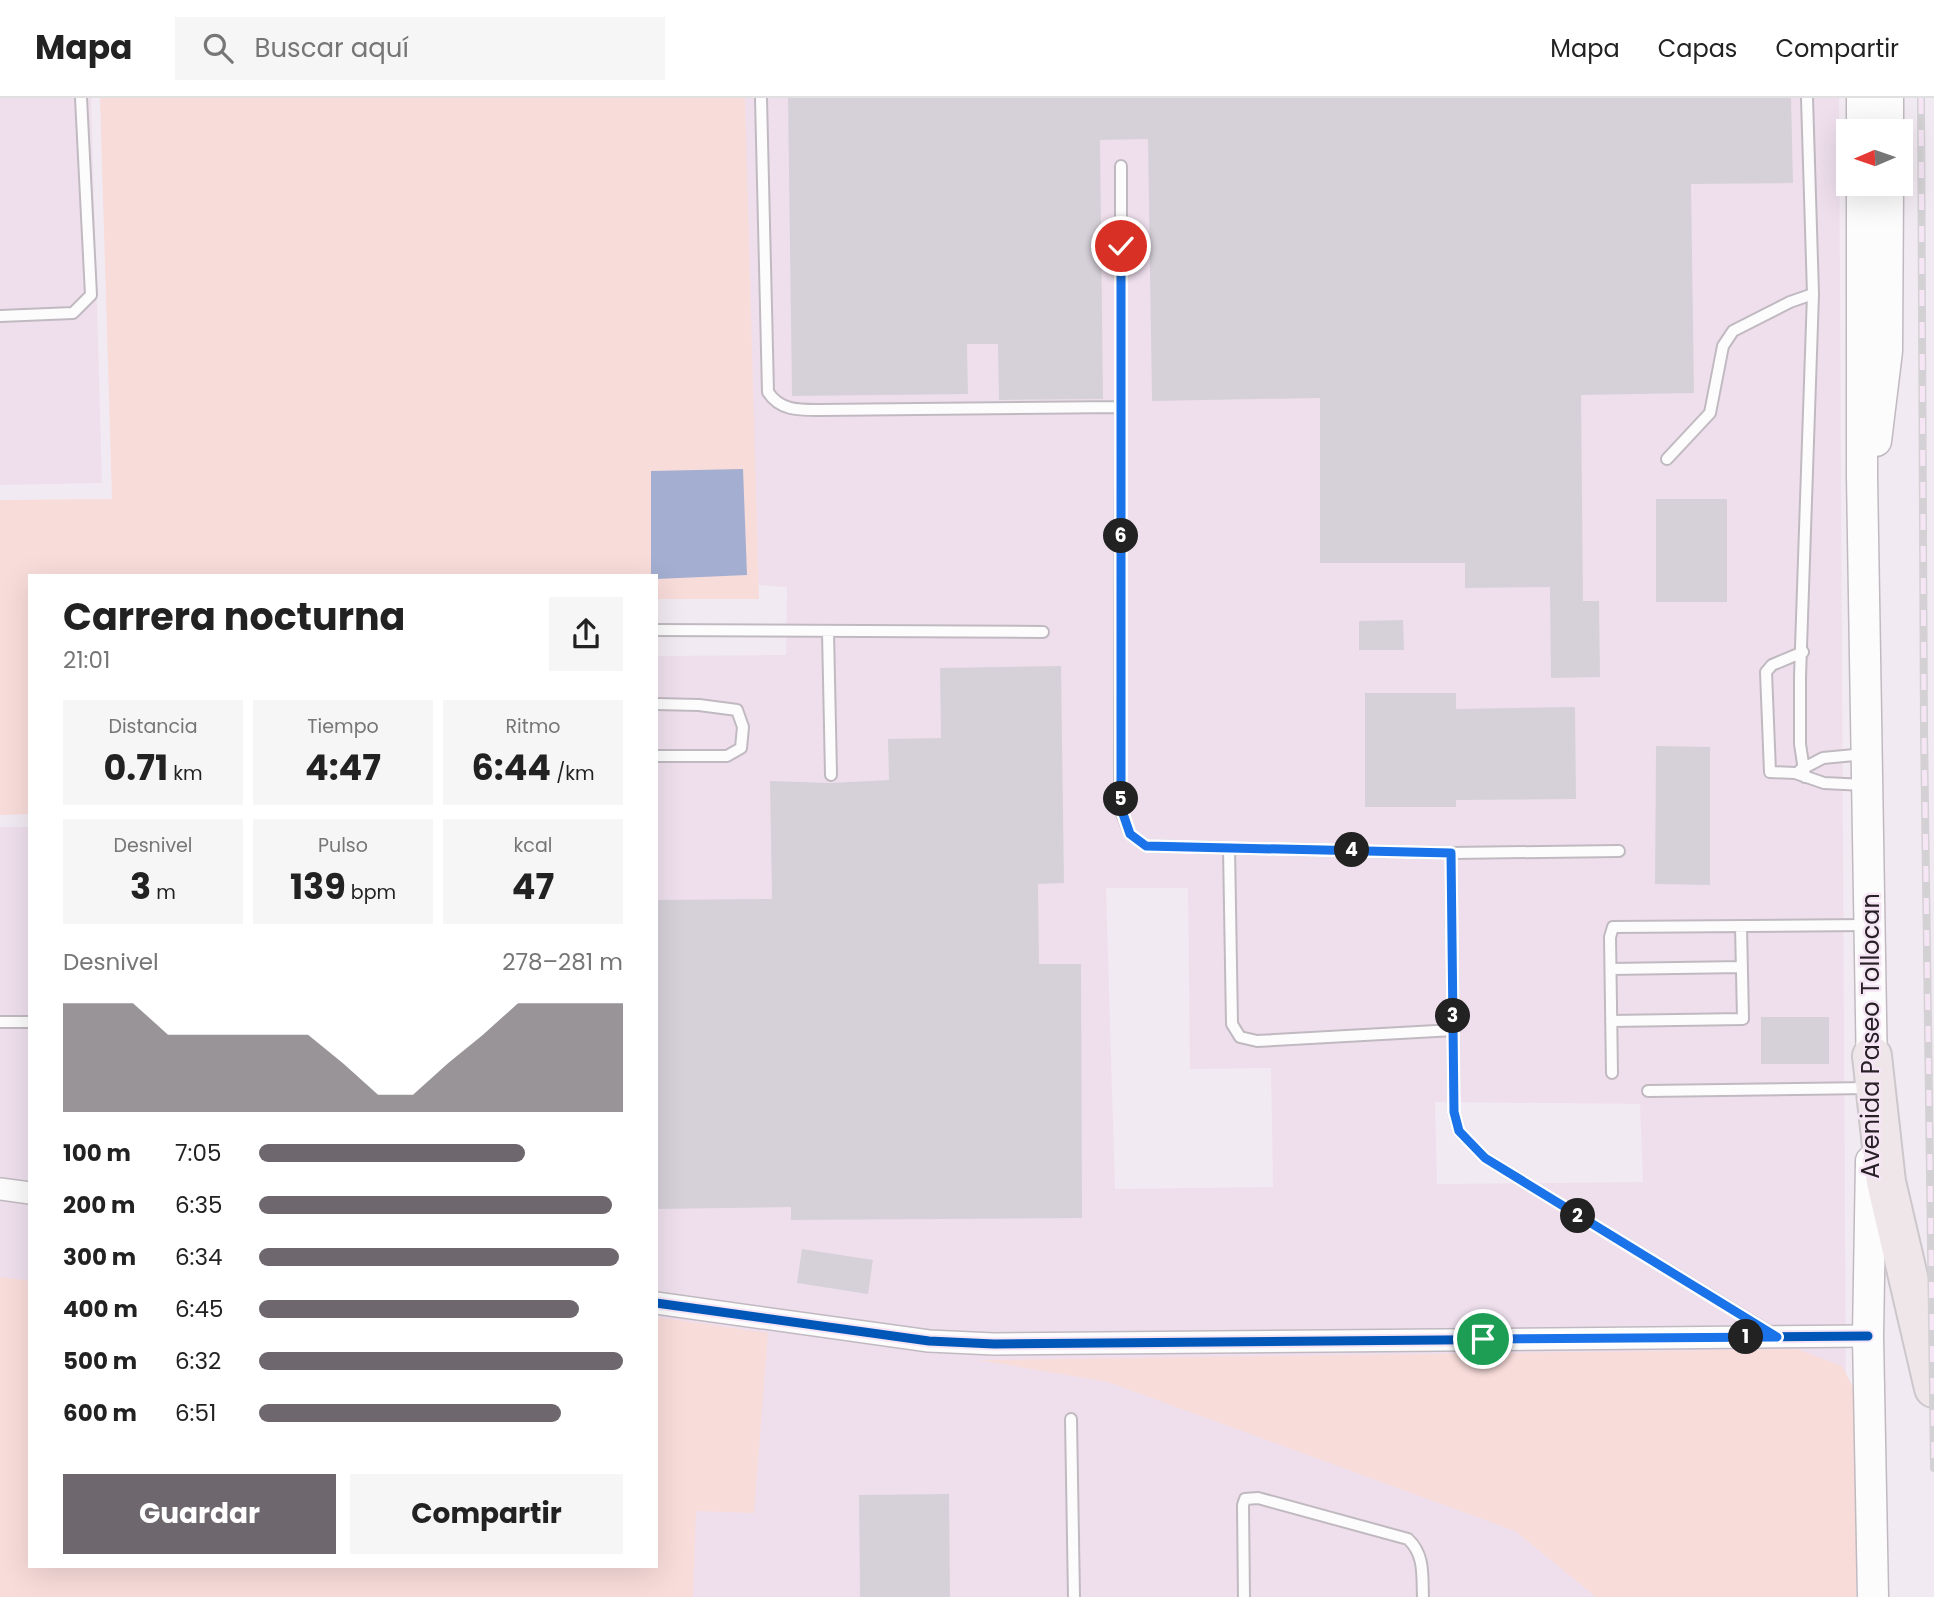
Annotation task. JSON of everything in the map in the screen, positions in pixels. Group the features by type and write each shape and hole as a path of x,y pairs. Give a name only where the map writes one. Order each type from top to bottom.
{"highway":[{"path":"1872,1072 1886,1182 1934,1388"}],"main road":[{"path":"1862,98 1862,119"},
{"path":"1888,98 1888,119"},
{"name":"Avenida Paseo Tollocan","path":"1862,196 1862,476 1872,1072 1868,1336 1873,1597"},
{"name":"Avenida Paseo Tollocan","path":"1862,476 1877,439 1886,379 1888,196"}],"street":[{"path":"0,1189 28,1193"},
{"path":"658,1303 929,1341 994,1344 1868,1336"}],"lane":[{"path":"0,316 73,313 91,295 81,98"},
{"path":"761,98 768,391 777,403 793,409 820,411 1121,407"},
{"path":"1802,772 1800,744 1814,294 1807,98"},
{"path":"1121,166 1121,808 1124,822 1137,842 1146,846 1451,853 1619,851"},
{"path":"1667,459 1710,413 1723,346 1733,331 1790,302 1814,294"},
{"path":"658,630 1043,632"},
{"path":"828,631 831,775"},
{"path":"1803,652 1772,664 1766,672 1770,772 1802,772 1824,783 1867,785"},
{"path":"658,704 699,705 737,710 743,727 741,748 727,756 658,756"},
{"path":"1802,772 1823,758 1867,754"},
{"path":"1229,848 1232,1024 1240,1037 1256,1041 1454,1030"},
{"path":"1451,853 1456,1124 1474,1149 1777,1337"},
{"path":"1612,1073 1610,932 1616,925 1870,925"},
{"path":"1611,1021 1743,1019 1741,926"},
{"path":"1611,969 1742,967"},
{"path":"0,1022 28,1022"},
{"path":"1648,1091 1872,1072"},
{"path":"1071,1419 1074,1597"},
{"path":"1244,1597 1243,1505 1245,1499 1258,1497 1408,1539 1418,1548 1423,1597"}],"shaded area":[{"path":"0,98 91,98 102,483 0,485"},
{"path":"100,98 745,98 759,599 658,599 658,574 28,574 28,814 0,815 0,500 112,499"},
{"path":"733,98 1839,98 1839,119 1836,119 1836,196 1840,196 1847,1597 0,1597 0,827 28,827 28,1568 658,1568 658,656 786,655 787,587 746,584","holes":["1106,888 1188,888 1190,1069 1271,1068 1273,1187 1115,1189","1435,1102 1640,1104 1643,1182 1437,1184"]},
{"path":"0,1277 28,1281 28,1568 658,1568 658,1317 768,1333 754,1513 696,1511 693,1597 0,1597"},
{"path":"1797,1349 1842,1366 1856,1393 1856,1597 1596,1597 1515,1531 1108,1382 978,1360"}],"water":[{"path":"743,469 747,575 658,579 658,574 651,574 651,471"}],"building":[{"path":"788,98 1791,98 1793,183 1691,184 1694,393 1581,395 1583,601 1599,601 1600,677 1551,678 1550,587 1465,588 1465,563 1320,563 1320,398 1152,401 1148,139 1100,140 1103,399 999,400 998,344 967,344 968,394 792,396"},
{"path":"1656,499 1727,499 1727,602 1656,602"},
{"path":"1403,620 1404,650 1359,650 1359,621"},
{"path":"1061,666 1064,883 1038,884 1039,964 1081,964 1082,1218 791,1220 791,1207 658,1209 658,900 772,899 770,781 830,783 889,780 888,739 941,738 940,668"},
{"path":"1365,693 1456,693 1456,709 1575,707 1576,799 1456,800 1456,807 1365,807"},
{"path":"1656,746 1710,747 1710,885 1655,884"},
{"path":"1761,1017 1829,1017 1829,1064 1761,1064"},
{"path":"802,1249 873,1260 868,1294 797,1283"},
{"path":"949,1494 950,1597 860,1597 859,1495"}],"railway":[{"path":"1921,98 1924,732 1934,1468"}],"cycle path":[{"path":"658,1303 929,1341 994,1344 1868,1336"}],"route":[{"path":"1121,246 1121,808 1130,834 1137,842 1146,846 1451,853 1454,1112 1459,1131 1485,1158 1777,1337 1483,1339"}]}
